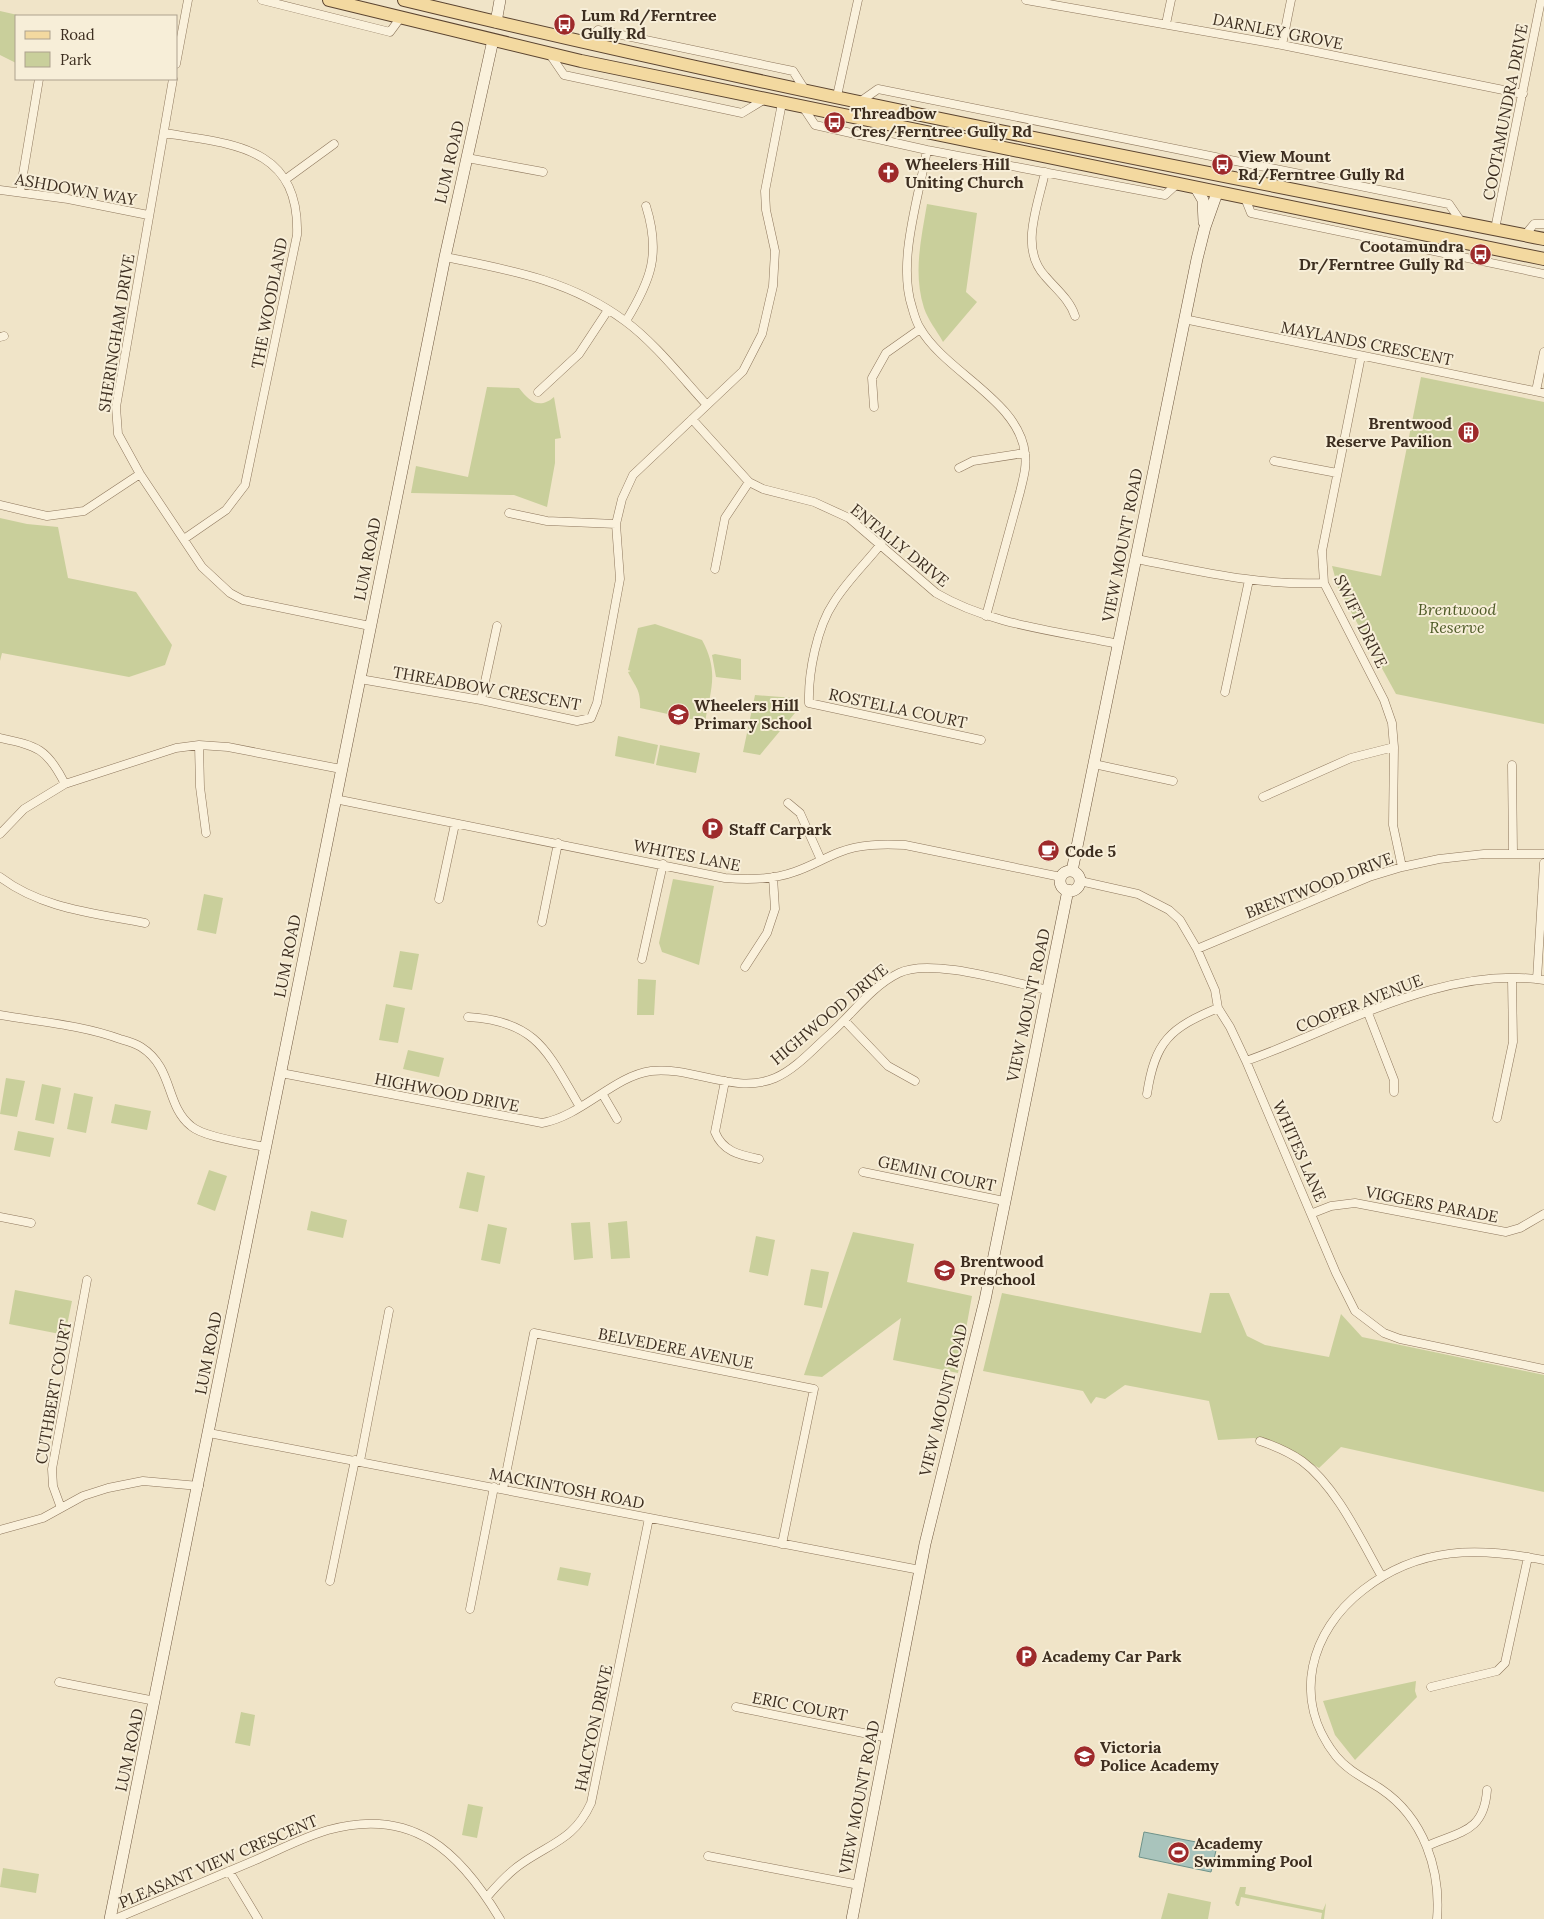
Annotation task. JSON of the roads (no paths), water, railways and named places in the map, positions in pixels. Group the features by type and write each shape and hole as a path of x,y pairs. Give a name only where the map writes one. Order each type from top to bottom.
{"main road":[{"path":"329,0 582,61 1544,259"},
{"path":"401,17 404,0 450,6 496,22 861,102 1544,239"},
{"name":"LUM ROAD","path":"493,40 496,22"},
{"path":"582,61 586,43"},
{"path":"834,114 837,96"},
{"path":"1214,173 1217,193"},
{"path":"1492,249 1496,229"}],"street":[{"path":"178,53 188,0"},
{"path":"262,0 390,32 401,17"},
{"name":"LUM ROAD","path":"496,22 500,0"},
{"path":"837,96 858,0"},
{"name":"DARNLEY GROVE","path":"1026,0 1282,44 1524,94"},
{"path":"1166,24 1171,0"},
{"path":"1282,44 1292,0"},
{"name":"COOTAMUNDRA DRIVE","path":"1496,229 1541,0"},
{"name":"LUM ROAD","path":"110,1919 209,1433 264,1147 445,257 493,40"},
{"path":"549,53 564,75 601,83 742,113 765,99"},
{"path":"20,192 39,80"},
{"name":"SHERINGHAM DRIVE","path":"174,80 148,215 116,407 118,434 140,474 202,567 230,593 243,600 370,626"},
{"path":"861,102 878,89 1282,170 1449,204 1462,223"},
{"name":"THREADBOW CRESCENT","path":"360,679 481,700 577,721 591,718 597,704 620,579 616,524 622,500 633,475 743,371 762,334 773,286 775,251 766,210 765,191 782,103"},
{"path":"803,108 815,126 927,150 1165,195 1177,184"},
{"name":"THE WOODLAND","path":"164,133 228,143 249,149 265,159 286,179 298,216 297,235 251,467 245,485 226,510 184,539"},
{"path":"286,179 334,144"},
{"path":"927,150 906,262 906,285 920,329 943,356 995,402 1016,428 1025,453 1025,471 1022,485 986,616"},
{"path":"467,158 543,172"},
{"path":"1278,186 1282,170"},
{"path":"1045,172 1032,233 1031,250 1036,264 1072,305 1075,316"},
{"name":"VIEW MOUNT ROAD","path":"1196,188 1203,200 1205,227"},
{"name":"ASHDOWN WAY","path":"0,190 68,199 148,215"},
{"name":"VIEW MOUNT ROAD","path":"1072,871 1184,319 1205,227 1217,193"},
{"path":"1245,198 1251,213 1544,274"},
{"path":"626,321 645,291 650,274 653,254 652,223 646,206"},
{"path":"1525,235 1534,224 1544,224"},
{"path":"445,257 547,279 585,295 626,321 707,405"},
{"path":"538,392 579,354 608,310"},
{"name":"MAYLANDS CRESCENT","path":"1184,319 1540,392"},
{"path":"874,407 872,378 886,353 920,329"},
{"path":"1540,392 1544,352"},
{"name":"SWIFT DRIVE","path":"1361,356 1322,551 1324,583 1384,700 1392,723 1394,748 1393,825 1402,867"},
{"name":"ENTALLY DRIVE","path":"692,419 749,482 764,489 814,502 833,509 849,518 936,593 966,609 986,616 1118,644"},
{"path":"959,468 973,460 1025,453"},
{"path":"1274,461 1337,473"},
{"path":"0,505 47,516 84,511 140,474"},
{"path":"715,569 725,518 749,482"},
{"path":"509,512 548,521 616,524"},
{"name":"ROSTELLA COURT","path":"881,544 834,601 827,614 818,641 808,691 808,703 981,740"},
{"path":"1136,559 1249,580 1288,585 1324,583"},
{"path":"1225,692 1249,580"},
{"path":"481,700 497,626"},
{"path":"0,738 32,745 49,757 65,784"},
{"path":"0,834 24,809 65,784 176,748 200,746 228,747 341,769"},
{"path":"200,746 200,787 206,833"},
{"path":"1263,797 1351,758 1394,748"},
{"path":"1094,764 1173,781"},
{"path":"1512,764 1513,853"},
{"name":"WHITES LANE","path":"335,799 725,878 746,880 773,877 794,872 858,847 897,845 1061,877"},
{"path":"788,803 800,813 821,860"},
{"path":"439,899 455,824"},
{"path":"542,922 558,843"},
{"name":"BRENTWOOD DRIVE","path":"1197,949 1369,877 1402,867 1463,856 1513,853 1544,854"},
{"path":"1541,979 1544,863"},
{"path":"642,959 662,864"},
{"path":"1072,871 1078,874 1080,881 1076,889 1068,890 1061,885 1061,877 1066,872 1072,871"},
{"path":"0,877 22,893 49,904 145,924"},
{"path":"745,967 767,933 775,909 773,877"},
{"name":"WHITES LANE","path":"1080,881 1138,894 1169,910 1180,920 1197,949 1215,990 1218,1008 1230,1027 1246,1061 1313,1213 1336,1274 1355,1311 1377,1328 1400,1339 1544,1369"},
{"name":"VIEW MOUNT ROAD","path":"852,1919 920,1570 985,1300 1068,890"},
{"name":"HIGHWOOD DRIVE","path":"280,1073 542,1123 555,1121 630,1078 650,1071 673,1070 742,1083 774,1078 787,1071 845,1021 876,988 900,972 917,968 950,970 1048,990"},
{"path":"1497,1118 1513,1042 1512,979"},
{"name":"COOPER AVENUE","path":"1246,1061 1368,1013 1393,1001 1449,985 1512,979 1541,979"},
{"path":"1147,1094 1151,1066 1166,1040 1189,1020 1218,1008"},
{"path":"1368,1013 1394,1080 1394,1092"},
{"path":"0,1015 98,1031 141,1047 158,1061 169,1083 180,1115 192,1128 264,1147"},
{"path":"468,1017 484,1018 521,1029 546,1049 580,1107"},
{"path":"845,1021 888,1066 915,1081"},
{"path":"725,1081 715,1132 718,1140 726,1149 759,1159"},
{"path":"603,1095 617,1119"},
{"name":"GEMINI COURT","path":"863,1172 1004,1201"},
{"name":"VIGGERS PARADE","path":"1313,1213 1331,1206 1355,1203 1506,1232 1520,1228 1544,1214"},
{"path":"0,1217 31,1224"},
{"name":"CUTHBERT COURT","path":"61,1508 53,1486 52,1469 87,1280"},
{"path":"330,1581 358,1461 389,1310"},
{"name":"BELVEDERE AVENUE","path":"503,1489 534,1333 814,1389 782,1544"},
{"name":"MACKINTOSH ROAD","path":"209,1433 920,1570"},
{"path":"1260,1441 1287,1452 1302,1461 1322,1480 1382,1577"},
{"path":"0,1530 43,1518 83,1496 108,1488 143,1481 198,1486"},
{"path":"470,1609 494,1487"},
{"name":"HALCYON DRIVE","path":"487,1897 518,1866 569,1835 582,1820 591,1803 649,1518"},
{"path":"1437,1919 1436,1881 1427,1846 1411,1818 1392,1798 1357,1775 1336,1756 1320,1728 1312,1699 1314,1660 1324,1632 1336,1615 1354,1597 1382,1577 1420,1560 1462,1551 1494,1552 1544,1560"},
{"path":"1431,1688 1497,1671 1505,1663 1528,1557"},
{"path":"59,1682 155,1701"},
{"name":"ERIC COURT","path":"736,1708 888,1738"},
{"path":"1427,1846 1476,1824 1484,1810 1487,1790"},
{"name":"PLEASANT VIEW CRESCENT","path":"115,1919 328,1830 380,1824 409,1830 446,1849 475,1880 500,1919"},
{"path":"708,1856 859,1885"},
{"path":"229,1871 258,1919"}],"water":[{"name":"Academy Swimming Pool","path":"1144,1832 1217,1846 1211,1872 1139,1857"}],"place":[{"name":"Lum Rd/Ferntree Gully Rd","path":"565,24"},
{"name":"Threadbow Cres/Ferntree Gully Rd","path":"835,122"},
{"name":"View Mount Rd/Ferntree Gully Rd","path":"1222,165"},
{"name":"Wheelers Hill Uniting Church","path":"889,173"},
{"name":"Cootamundra Dr/Ferntree Gully Rd","path":"1480,255"},
{"name":"Brentwood Reserve Pavilion","path":"1468,432"},
{"name":"Wheelers Hill Primary School","path":"678,714"},
{"name":"Staff Carpark","path":"713,829"},
{"name":"Code 5","path":"1049,851"},
{"name":"Brentwood Preschool","path":"944,1270"},
{"name":"Academy Car Park","path":"1026,1656"},
{"name":"Victoria Police Academy","path":"1084,1756"},
{"name":"Academy Swimming Pool","path":"1178,1852"}],"park label":[{"name":"Brentwood Reserve","path":"1457,618"}]}
